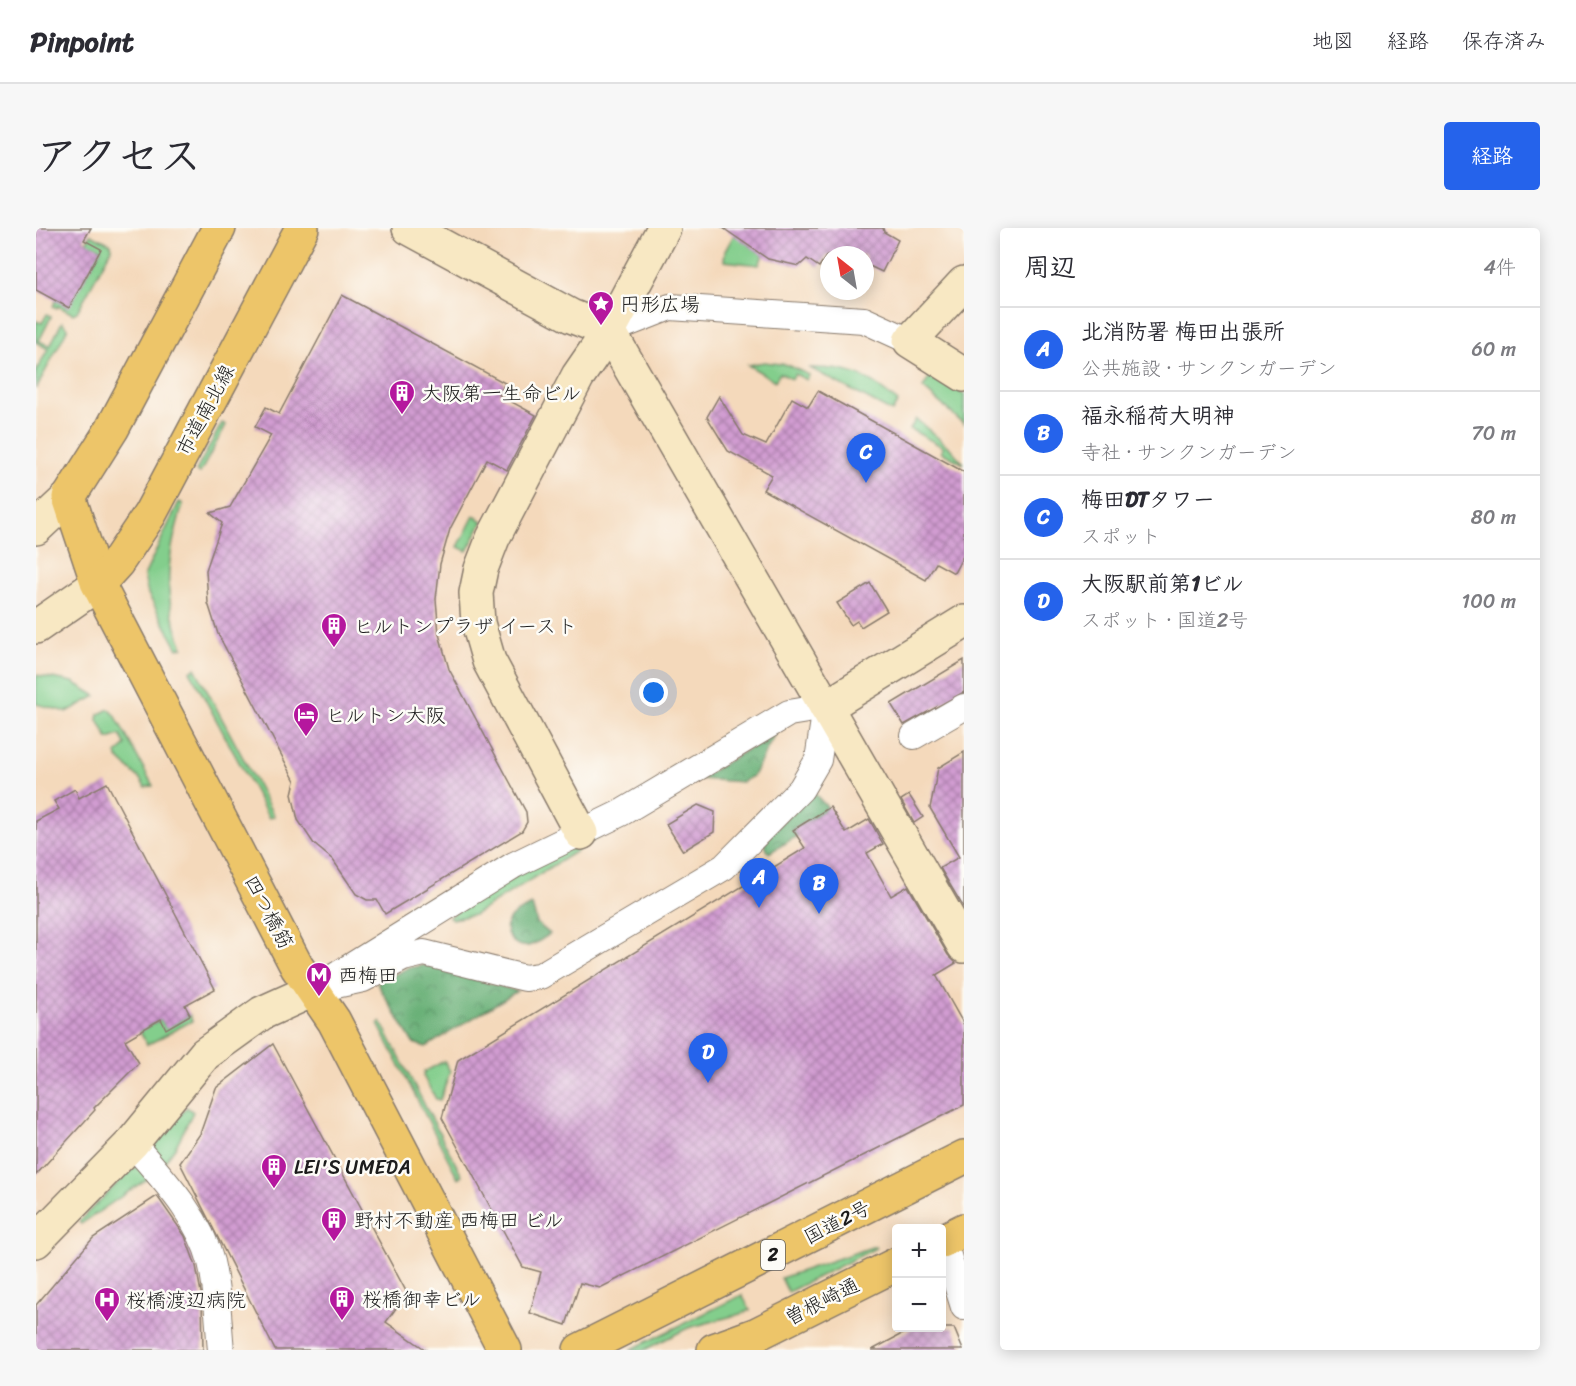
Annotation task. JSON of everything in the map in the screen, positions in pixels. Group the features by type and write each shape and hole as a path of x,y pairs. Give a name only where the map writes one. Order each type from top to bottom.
{"main road":[{"path":"69,497 112,429 219,228"},
{"name":"市道南北線","path":"98,584 117,563 150,514 302,228"},
{"name":"四つ橋筋","path":"69,497 98,584 297,967 334,1021 505,1350"},
{"name":"国道2号","path":"580,1350 964,1157"},
{"name":"曽根崎通","path":"714,1350 755,1335 892,1266"}],"street":[{"path":"409,228 571,316 609,331 964,946"},
{"path":"581,833 489,661 478,623 476,593 481,569 493,538 578,376 609,331 664,228"},
{"path":"910,341 964,283"},
{"path":"609,331 670,307 864,320 910,341 964,375"},
{"path":"36,528 69,497"},
{"path":"36,627 98,584"},
{"path":"36,1241 132,1143 205,1054 262,1012 313,990 514,865 621,813 789,713 826,707 964,622"},
{"path":"914,736 964,706"},
{"path":"313,990 363,979 403,958 424,953 525,978 540,976 724,867 801,789 818,760 826,707"},
{"path":"132,1143 191,1217 210,1260 217,1301 221,1350"},
{"path":"950,1237 964,1307"}],"green space":[{"path":"735,233 763,255 759,265 724,261 725,251"},
{"path":"91,234 111,244 112,248 77,312 73,314 58,306 57,308 53,306","holes":["91,244 101,249 74,297 65,292"]},
{"path":"47,314 51,317 39,341 50,346 62,322 68,328 36,389 36,372 48,349 36,342 36,321 42,323"},
{"path":"764,362 788,365 809,375 807,380 795,374 792,379 780,373 775,381 748,365"},
{"path":"810,368 847,371 877,386 898,402 892,412"},
{"path":"932,373 964,395 964,424 923,388"},
{"path":"916,419 951,449 964,464 941,452 943,447 910,429"},
{"path":"222,423 226,425 200,473 196,471"},
{"path":"179,502 183,504 173,541 169,576 171,610 183,647 178,649 148,594 144,576"},
{"path":"474,516 483,521 467,551 458,547"},
{"path":"195,668 274,816 269,818 190,671"},
{"path":"36,675 73,682 96,696 67,712 36,704"},
{"path":"109,709 115,715 153,786 145,787 118,758 116,754 126,745 120,735 108,739 98,720 99,714"},
{"path":"776,732 753,776 742,782 699,779"},
{"path":"813,792 828,808 793,830 797,836 769,853 764,845 766,837"},
{"path":"602,835 474,915 452,919 449,917 506,878"},
{"path":"532,905 537,923 550,934 528,946 517,945 509,938 506,927 515,913"},
{"path":"426,965 517,991 426,1047 413,1043 377,983 408,968"},
{"path":"190,1015 192,1021 147,1045 140,1031 161,1019 166,1028"},
{"path":"381,1022 462,1176 458,1178 378,1024"},
{"path":"444,1061 450,1071 440,1100 436,1099 423,1076 424,1072"},
{"path":"187,1107 193,1112 176,1146 163,1164 153,1151 155,1144"},
{"path":"143,1166 151,1176 81,1224 79,1221 133,1168"},
{"path":"875,1246 876,1248 788,1292 781,1278"},
{"path":"742,1295 750,1310 744,1313 688,1328 644,1350 630,1350"}],"building":[{"path":"36,228 91,228 84,240 101,249 69,308 36,290"},
{"path":"723,228 883,228 884,232 898,240 882,272 874,268 874,246 820,246 819,267 807,259 799,266 768,259"},
{"name":"ヒルトンプラザ イースト","path":"342,295 505,383 499,395 536,415 507,470 487,459 450,529 440,564 436,599 439,634 449,669 526,812 527,822 522,831 385,914 377,900 367,900 356,894 333,860 314,844 298,820 292,794 295,781 218,634 208,603 206,570 222,523 210,513 230,507 271,435 255,427 266,407 279,414"},
{"path":"818,391 964,472 964,554 954,573 936,563 926,580 763,490 772,475 728,451 707,417 719,396 743,435 766,445 792,398 808,407"},
{"path":"870,583 887,611 861,627 857,621 851,625 837,603"},
{"path":"964,660 964,692 904,725 891,704"},
{"path":"964,752 964,908 940,868 959,857 930,808 938,768"},
{"path":"107,783 215,989 185,1005 190,1015 166,1029 161,1019 125,1040 139,1063 94,1108 95,1110 36,1175 36,821 59,809 54,801 75,789 79,798"},
{"path":"909,795 923,817 914,823 901,800"},
{"path":"698,805 715,812 714,832 683,851 666,824"},
{"path":"830,807 846,833 869,819 883,844 867,853 891,896 908,886 948,955 956,963 936,975 964,1025 964,1105 600,1288 580,1283 566,1325 530,1313 541,1272 523,1267 442,1118 458,1060 805,848 793,830"},
{"path":"273,1044 407,1293 386,1322 426,1350 275,1350 180,1163 200,1134 216,1088"},
{"path":"157,1196 185,1236 196,1266 202,1298 203,1350 36,1350 36,1305 93,1238"},
{"path":"946,1328 954,1328 963,1350 872,1350 906,1332 946,1332"}],"place":[{"name":"円形広場","path":"601,327"},
{"name":"大阪第一生命ビル","path":"402,416"},
{"name":"梅田DTタワー","path":"866,483"},
{"name":"ヒルトンプラザ イースト","path":"334,649"},
{"name":"ヒルトン大阪","path":"306,738"},
{"name":"北消防署 梅田出張所","path":"759,908"},
{"name":"福永稲荷大明神","path":"819,914"},
{"name":"西梅田","path":"319,998"},
{"name":"大阪駅前第1ビル","path":"708,1083"},
{"name":"LEI'S UMEDA","path":"274,1190"},
{"name":"野村不動産 西梅田 ビル","path":"334,1243"},
{"name":"桜橋御幸ビル","path":"342,1322"},
{"name":"桜橋渡辺病院","path":"107,1323"}]}
